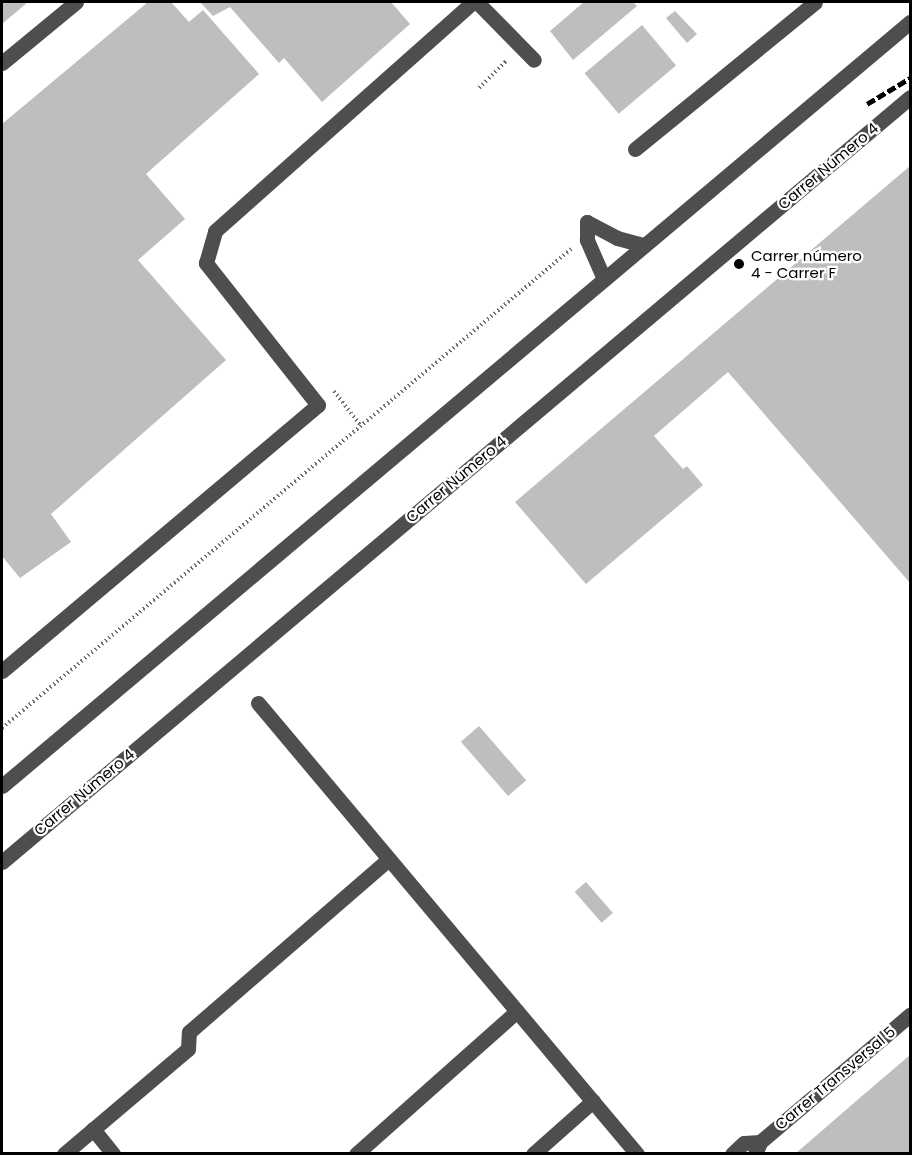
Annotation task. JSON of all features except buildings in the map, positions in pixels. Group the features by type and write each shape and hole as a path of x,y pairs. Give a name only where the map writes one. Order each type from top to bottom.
{"street":[{"path":"2,63 76,2"},
{"path":"2,672 318,405 206,263 215,231 475,2 534,60"},
{"path":"635,149 815,2"},
{"path":"2,786 910,22"},
{"name":"Carrer Número 4","path":"2,862 910,97"},
{"path":"604,279 587,235 587,222 617,238 644,245"},
{"path":"258,703 637,1154"},
{"path":"64,1154 188,1048 189,1032 389,859"},
{"path":"356,1154 517,1011"},
{"name":"Carrer Transversal 5","path":"732,1154 744,1143 758,1148 910,1015"},
{"path":"533,1154 593,1101"},
{"path":"93,1130 113,1154"}],"path":[{"path":"480,88 508,63 501,56"},
{"path":"2,728 587,235"},
{"path":"332,388 361,426"}],"railway":[{"path":"867,104 910,78"}],"place":[{"name":"Carrer número 4 - Carrer F","path":"739,264"}]}
